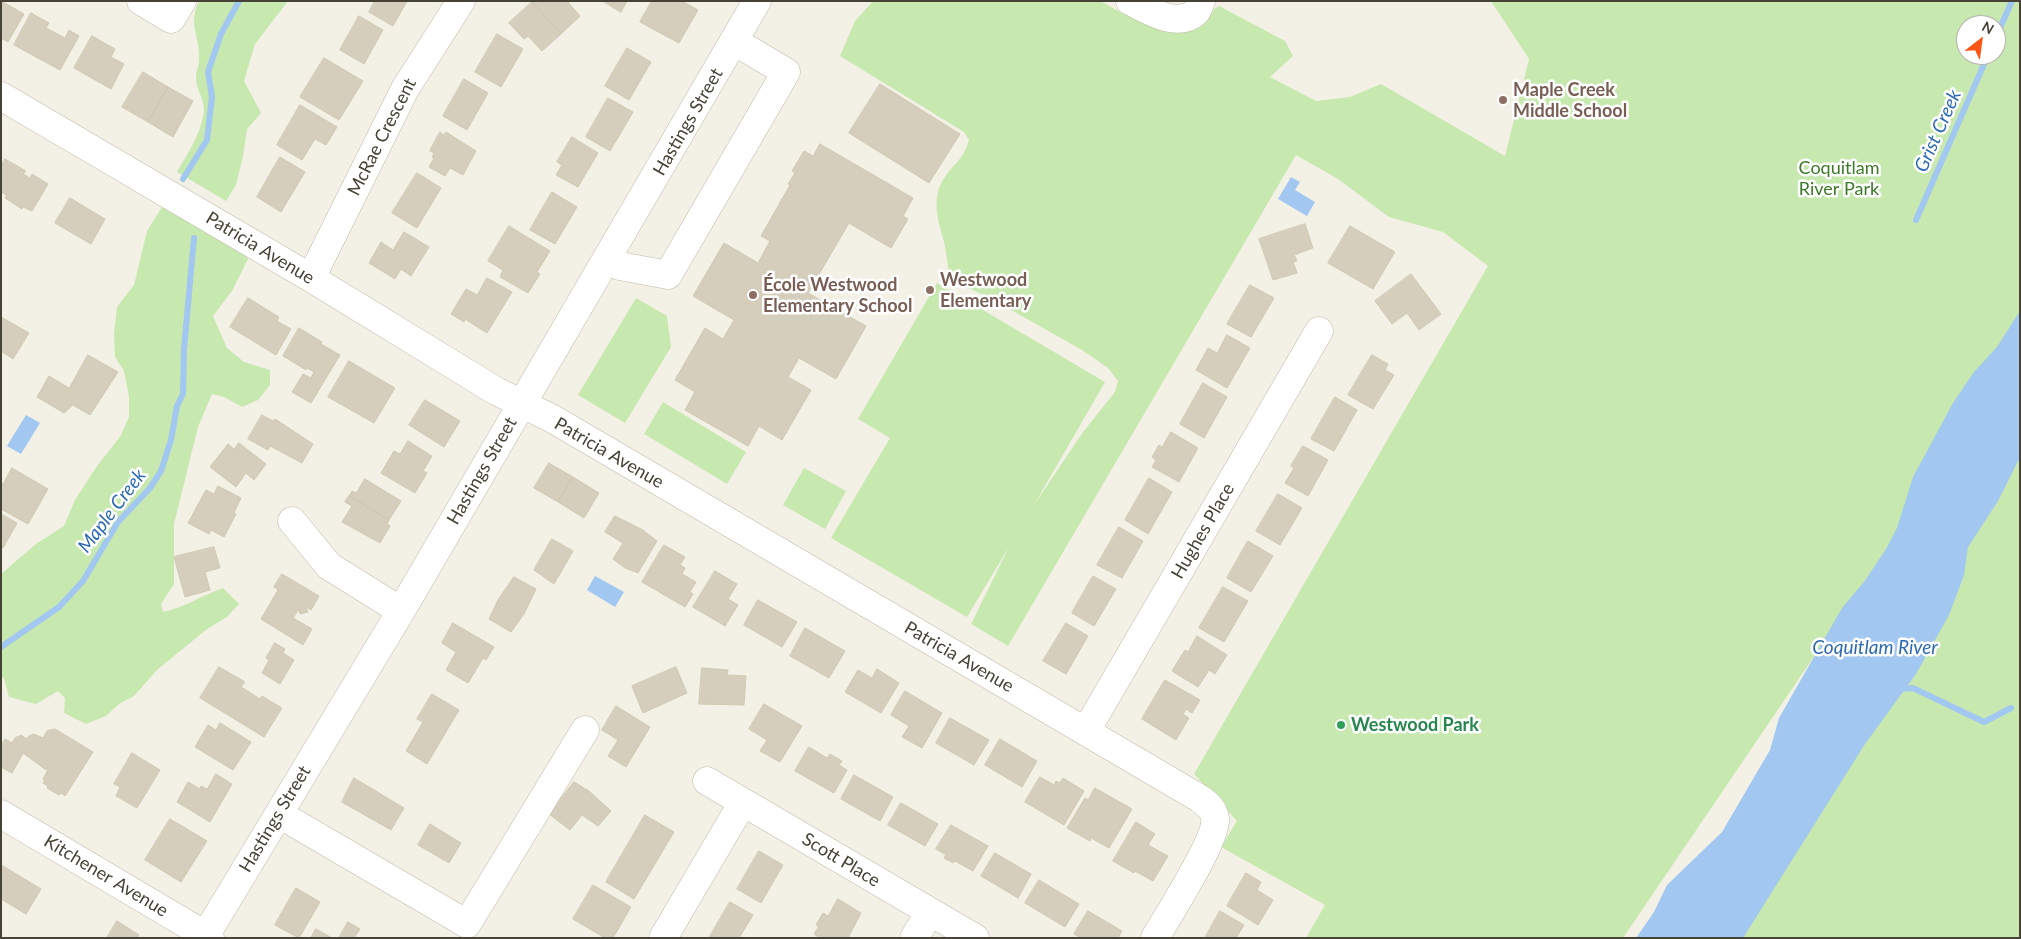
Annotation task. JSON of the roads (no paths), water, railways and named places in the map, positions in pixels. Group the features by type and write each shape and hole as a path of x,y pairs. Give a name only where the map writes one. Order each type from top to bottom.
{"street":[{"path":"141,1 171,19 182,1"},
{"name":"McRae Crescent","path":"312,278 405,89 461,1"},
{"name":"Hastings Street","path":"206,937 608,260 757,1"},
{"path":"1130,1 1156,14 1179,20 1196,12 1202,1"},
{"path":"608,260 620,266 668,275 786,72 734,42"},
{"name":"Patricia Avenue","path":"1,96 312,278 496,391 553,419 1199,798 1214,814 1216,823 1213,833 1155,938"},
{"name":"Hughes Place","path":"1086,731 1319,331"},
{"path":"292,521 329,566 401,611"},
{"path":"279,814 467,924 585,730"},
{"name":"Scott Place","path":"707,781 975,938"},
{"path":"663,938 743,802"},
{"name":"Kitchener Avenue","path":"1,814 206,937"},
{"path":"914,938 930,912"}],"water":[{"path":"1291,177 1300,182 1295,190 1315,202 1307,216 1278,199"},
{"name":"Coquitlam River","path":"2020,311 2020,457 1998,501 1968,547 1964,575 1949,615 1916,674 1865,744 1743,938 1636,938 1654,912 1667,885 1722,832 1770,750 1779,718 1842,608 1864,582 1886,549 1897,528 1913,477 1953,403 1974,372 1997,347"},
{"path":"26,415 40,423 21,454 7,446"},
{"path":"595,576 624,592 615,607 587,590"}],"waterway":[{"name":"Maple Creek","path":"183,179 207,140 212,97 208,72 221,34 239,1"},
{"name":"Grist Creek","path":"2006,15 2012,1"},
{"name":"Grist Creek","path":"1916,220 1984,65"},
{"name":"Maple Creek","path":"1,647 59,607 83,581 118,522 150,488 161,471 171,440 177,406 183,394 184,349 194,238"},
{"path":"1898,689 1913,688 1984,722 2011,708"}],"place":[{"name":"Maple Creek Middle School","path":"1503,100"},
{"name":"Westwood Elementary","path":"930,290"},
{"name":"École Westwood Elementary School","path":"753,295"},
{"name":"Westwood Park","path":"1341,725"}],"park label":[{"name":"Coquitlam River Park","path":"1839,178"}]}
